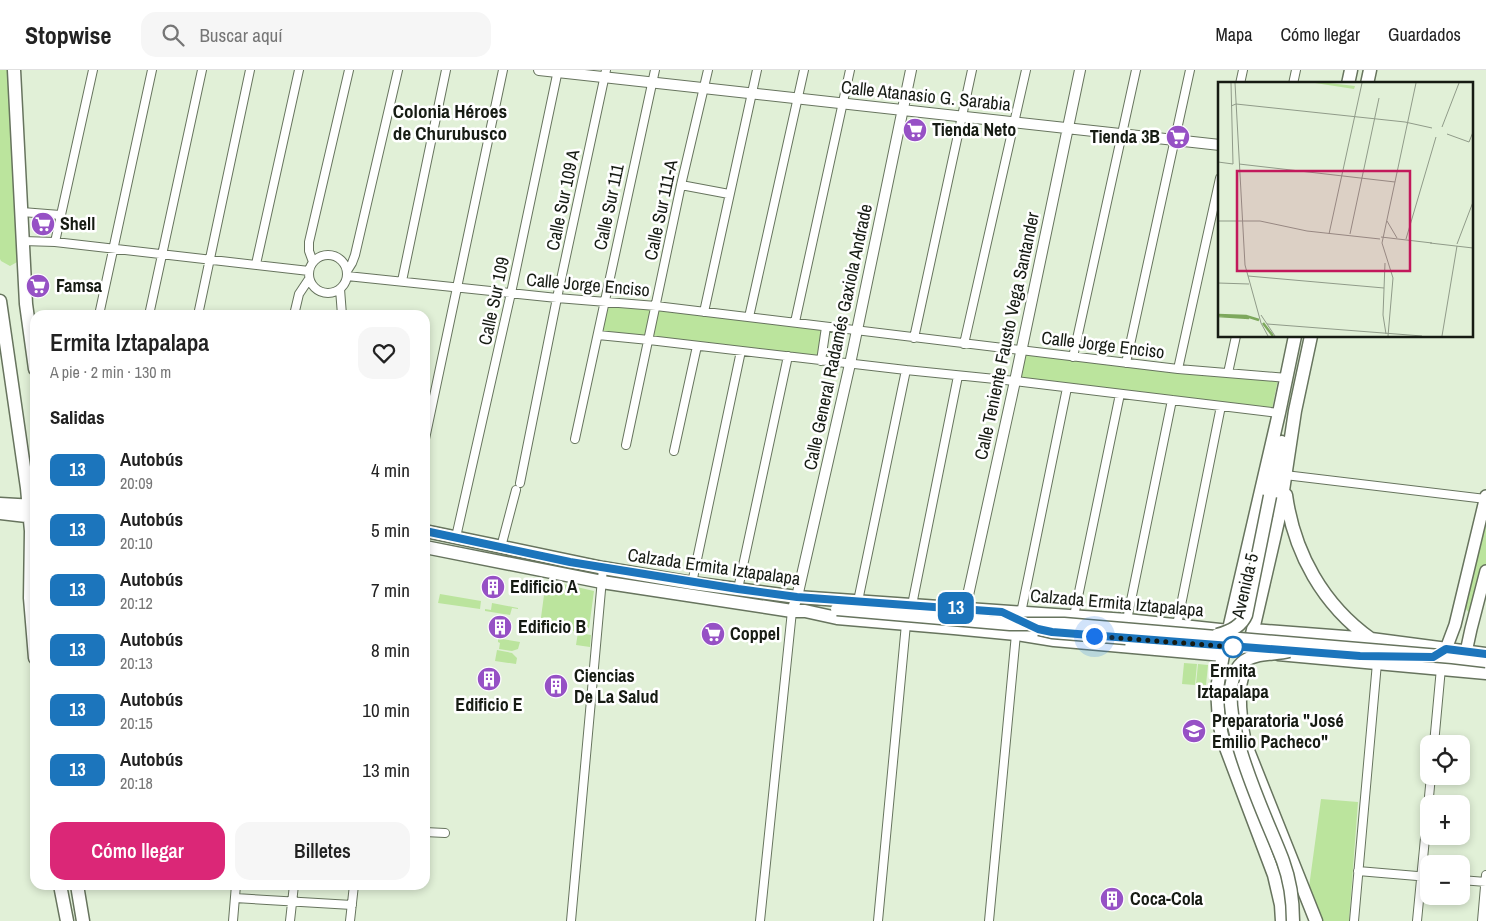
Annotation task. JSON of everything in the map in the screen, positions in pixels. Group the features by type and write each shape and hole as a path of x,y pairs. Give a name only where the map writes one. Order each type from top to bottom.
{"main road":[{"path":"14,70 26,304 30,333"},
{"path":"0,301 30,502"},
{"name":"Avenida 5","path":"1282,921 1276,882 1223,740 1219,723 1217,688 1296,338"},
{"name":"Avenida 5","path":"1311,338 1295,411 1279,517 1240,686 1239,704 1241,726 1246,743 1316,921"},
{"path":"1205,636 1231,631 1242,623 1246,615 1284,436 1295,411"},
{"path":"1284,476 1291,522 1306,564 1322,590 1335,606 1350,622 1371,639"},
{"path":"27,488 30,484"},
{"path":"1446,649 1455,625 1486,498"},
{"path":"0,504 30,511"},
{"path":"0,513 30,511"},
{"name":"Calzada Ermita Iztapalapa","path":"430,532 636,574 797,597 1127,620 1229,631"},
{"name":"Calzada Ermita Iztapalapa","path":"430,547 566,576 792,611 837,609 1010,624 1064,624 1486,661"},
{"path":"566,576 570,562"},
{"path":"1466,652 1486,571"},
{"path":"634,587 636,574"},
{"name":"Calzada Ermita Iztapalapa","path":"805,611 837,618 1223,655"},
{"name":"Calzada Ermita Iztapalapa","path":"1002,612 1038,629 1058,633 1360,656 1433,657 1446,649"},
{"path":"1183,625 1196,634 1196,642 1188,652"},
{"path":"1455,625 1462,629 1471,629"},
{"name":"Calzada Ermita Iztapalapa","path":"1253,630 1371,639 1486,654"},
{"path":"1305,634 1299,639 1298,645 1299,650 1305,656"},
{"path":"1289,651 1255,656 1243,662 1235,673 1231,696 1237,744 1286,870 1292,897 1293,921"},
{"path":"1248,652 1486,672"},
{"path":"61,890 67,921"},
{"path":"78,890 83,921"}],"street":[{"path":"55,242 93,70"},
{"path":"100,310 152,70"},
{"path":"150,310 202,70"},
{"path":"199,310 250,70"},
{"path":"256,264 299,70"},
{"path":"295,310 299,294 309,275 312,262 308,251 309,242 348,70"},
{"path":"309,275 313,286 326,293 340,289 345,283 355,255 398,70"},
{"path":"402,281 446,70"},
{"path":"430,415 503,70"},
{"name":"Calle Atanasio G. Sarabia","path":"539,70 605,74 652,82 1218,145"},
{"name":"Calle Sur 111","path":"575,439 655,70"},
{"name":"Calle Sur 111-A","path":"626,445 681,185 708,70"},
{"path":"704,312 757,70"},
{"path":"749,317 804,70"},
{"path":"795,322 850,70"},
{"name":"Calle General Radamés Gaxiola Andrade","path":"792,611 797,597 850,364 911,70"},
{"path":"914,338 972,70"},
{"path":"964,344 1026,70"},
{"name":"Calle Teniente Fausto Vega Santander","path":"965,609 1080,70"},
{"path":"1072,357 1136,70"},
{"path":"1126,363 1190,70"},
{"name":"Calle Sur 109","path":"456,537 511,293 558,71"},
{"name":"Calle Sur 109 A","path":"501,547 518,486 605,74"},
{"path":"681,185 729,194"},
{"path":"1178,369 1218,187"},
{"path":"22,212 60,214"},
{"path":"23,241 55,242 256,264 309,275"},
{"path":"312,262 318,257 333,255 344,264 347,273"},
{"name":"Calle Jorge Enciso","path":"347,273 511,293 656,306 795,322 1178,369 1287,378"},
{"path":"340,289 342,310"},
{"path":"821,360 826,327"},
{"path":"598,335 1015,381 1280,413"},
{"path":"1228,373 1236,338"},
{"path":"674,451 697,346"},
{"path":"692,583 741,351"},
{"path":"738,589 788,356"},
{"path":"858,601 906,370"},
{"path":"912,605 958,376"},
{"path":"1021,613 1067,388"},
{"path":"1074,616 1120,394"},
{"path":"1127,620 1172,400"},
{"path":"1183,625 1221,406"},
{"path":"1284,476 1486,498"},
{"path":"571,921 603,568"},
{"path":"760,921 792,611"},
{"path":"878,921 906,624"},
{"path":"989,921 1016,634"},
{"path":"1354,921 1377,662"},
{"path":"1435,735 1440,668"},
{"path":"1426,855 1430,785"},
{"path":"430,832 445,833"},
{"path":"1358,872 1420,877"},
{"path":"1482,921 1486,875"},
{"path":"1470,881 1486,882"},
{"path":"233,921 236,890"},
{"path":"290,921 293,890"},
{"path":"350,921 354,890"},
{"path":"235,898 352,905"},
{"path":"1417,921 1420,904"}],"green space":[{"path":"0,70 15,70 19,261 10,266 0,259"},
{"path":"605,306 656,306 824,329 820,357 601,332"},
{"path":"1025,354 1278,379 1272,409 1020,382"},
{"path":"1486,507 1486,564 1473,617 1464,607"},
{"path":"546,580 594,591 589,628 581,626 580,633 591,635 590,647 576,645 578,632 540,625"},
{"path":"440,594 481,601 480,609 438,603"},
{"path":"492,603 518,609 512,608 510,615 485,611 485,609 491,610"},
{"path":"496,638 520,642 518,649 512,651 499,649 500,643"},
{"path":"497,650 512,653 517,658 516,664 495,661"},
{"path":"1184,663 1197,664 1195,685 1182,684"},
{"path":"1198,664 1208,665 1206,685 1196,684"},
{"path":"1321,799 1358,802 1349,921 1322,921 1309,887"}],"bus line":[{"name":"13","path":"430,532 570,562 738,589 797,597 1002,612 1038,629 1052,632 1360,656 1433,657 1446,649 1486,654"}],"place":[{"name":"Tienda Neto","path":"915,130"},
{"name":"Tienda 3B","path":"1178,137"},
{"name":"Shell","path":"43,224"},
{"name":"Famsa","path":"38,286"},
{"name":"Edificio A","path":"493,587"},
{"name":"Edificio B","path":"500,627"},
{"name":"Coppel","path":"713,634"},
{"name":"Ermita Iztapalapa","path":"1233,647"},
{"name":"Edificio E","path":"489,679"},
{"name":"Ciencias De La Salud","path":"556,686"},
{"name":"Preparatoria \"José Emilio Pacheco\"","path":"1194,731"},
{"name":"Coca-Cola","path":"1112,899"}],"district":[{"name":"Colonia Héroes de Churubusco","path":"450,122"}],"route":[{"path":"1094,636 1233,647"}]}
